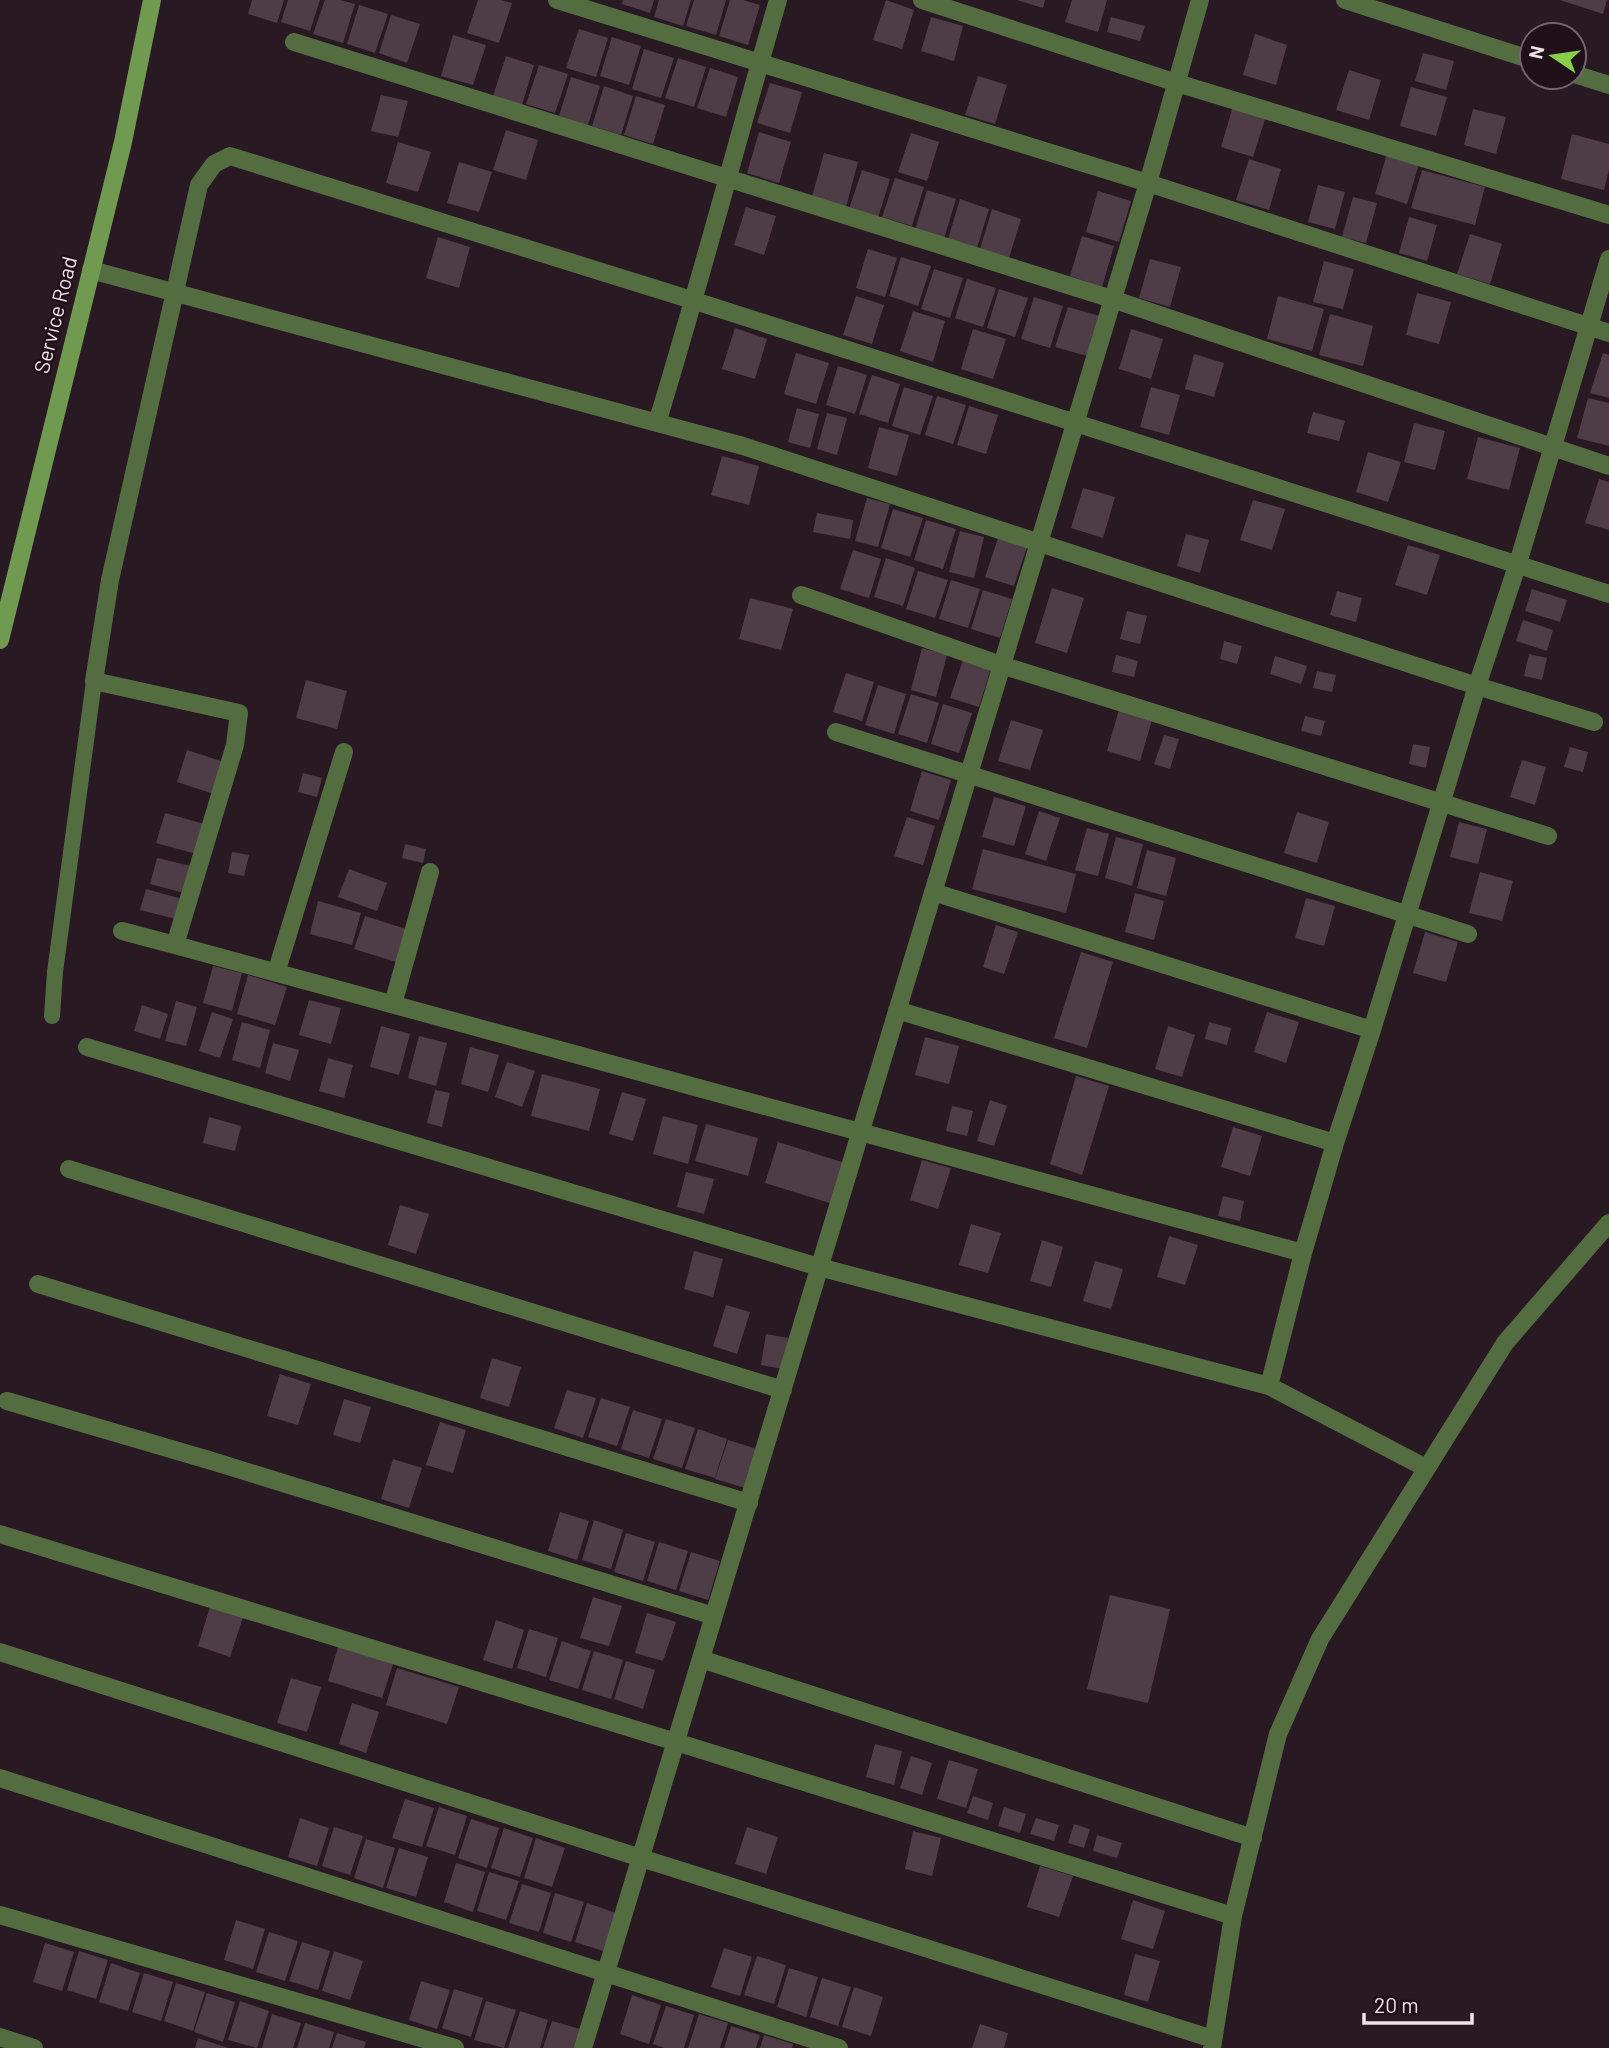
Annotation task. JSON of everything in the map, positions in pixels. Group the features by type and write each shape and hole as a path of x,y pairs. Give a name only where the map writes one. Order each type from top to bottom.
{"main road":[{"name":"Service Road","path":"0,640 123,142 152,0"}],"street":[{"path":"557,0 1148,183 1609,333"},
{"path":"657,423 695,301 726,177 778,0"},
{"path":"922,0 1177,83 1609,215"},
{"path":"583,2048 1148,183 1200,0"},
{"path":"1345,0 1518,56"},
{"path":"294,41 1112,299 1609,466"},
{"path":"1588,78 1609,85"},
{"path":"175,945 235,745 239,713 94,681 110,580 199,185 214,164 230,156 695,301 1609,594"},
{"path":"1269,1386 1335,1143 1440,803 1518,563 1609,259"},
{"path":"91,270 743,446 1477,687 1594,722"},
{"path":"801,595 1001,666 1548,836"},
{"path":"836,732 1468,934"},
{"path":"276,973 344,752"},
{"path":"393,1004 430,872"},
{"path":"933,892 1372,1030"},
{"path":"122,931 1303,1253"},
{"path":"897,1010 1335,1143"},
{"path":"87,1047 819,1267 1269,1386 1426,1468"},
{"path":"69,1169 783,1390"},
{"path":"0,1652 1212,2043 1233,1916 1278,1734 1320,1639 1505,1343 1609,1223"},
{"path":"38,1284 749,1503"},
{"path":"6,1401 212,1461 714,1616"},
{"path":"0,1534 1233,1916"},
{"path":"701,1659 1253,1838"},
{"path":"0,1778 839,2048"},
{"path":"0,1915 455,2048"},
{"path":"0,2037 34,2048"}],"lane":[{"path":"52,1016 55,972 94,681"}],"building":[{"path":"252,0 284,0 277,23 248,14"},
{"path":"288,0 320,0 310,31 281,22"},
{"path":"325,0 355,4 343,43 313,34"},
{"path":"478,0 512,3 499,43 467,33"},
{"path":"623,0 654,0 650,13 622,4"},
{"path":"659,0 691,0 683,26 654,17"},
{"path":"694,0 726,0 716,35 686,26"},
{"path":"730,0 743,0 760,5 748,45 719,36"},
{"path":"886,0 914,10 902,49 873,40"},
{"path":"1017,0 1045,0 1043,8"},
{"path":"1072,0 1107,0 1098,32 1065,22"},
{"path":"1560,0 1607,0 1603,14"},
{"path":"359,5 388,14 375,53 347,44"},
{"path":"391,15 420,24 407,63 379,53"},
{"path":"931,17 963,26 954,61 921,51"},
{"path":"1111,17 1145,26 1140,41 1107,32"},
{"path":"579,29 608,38 596,77 566,68"},
{"path":"1255,34 1287,45 1276,85 1243,75"},
{"path":"453,35 486,45 473,85 441,76"},
{"path":"612,37 641,46 629,85 600,76"},
{"path":"644,49 674,58 661,98 632,89"},
{"path":"1423,53 1454,61 1446,90 1415,81"},
{"path":"506,56 534,65 522,105 493,96"},
{"path":"678,58 706,67 694,107 665,98"},
{"path":"539,65 568,74 555,113 526,104"},
{"path":"710,68 738,77 726,117 697,108"},
{"path":"1349,70 1381,80 1369,120 1336,110"},
{"path":"978,76 1007,85 995,124 965,115"},
{"path":"571,77 600,86 588,125 559,116"},
{"path":"770,83 802,92 790,133 757,123"},
{"path":"604,86 633,96 621,135 592,126"},
{"path":"1411,87 1447,97 1436,136 1400,126"},
{"path":"381,95 408,101 398,137 371,131"},
{"path":"636,96 665,105 653,144 624,135"},
{"path":"1233,106 1266,116 1253,157 1221,147"},
{"path":"1473,109 1506,117 1496,154 1464,145"},
{"path":"506,130 538,140 526,180 493,170"},
{"path":"759,132 791,142 779,183 747,173"},
{"path":"911,133 939,142 927,181 898,172"},
{"path":"1572,134 1609,144 1609,170 1604,190 1561,179"},
{"path":"398,142 431,152 418,192 386,183"},
{"path":"824,153 858,162 846,207 812,197"},
{"path":"1387,154 1419,164 1407,204 1375,194"},
{"path":"1249,159 1281,169 1269,210 1236,200"},
{"path":"459,162 492,172 479,212 447,203"},
{"path":"862,170 890,179 878,218 849,209"},
{"path":"1422,170 1485,187 1475,225 1411,208"},
{"path":"895,178 924,187 912,226 882,217"},
{"path":"1318,185 1345,192 1335,229 1308,222"},
{"path":"927,190 956,199 944,239 915,230"},
{"path":"1098,191 1131,201 1119,242 1086,232"},
{"path":"1353,197 1377,203 1366,243 1342,237"},
{"path":"960,199 989,209 977,248 948,239"},
{"path":"746,207 776,216 764,255 734,245"},
{"path":"992,209 1021,219 1009,258 980,249"},
{"path":"1409,217 1437,225 1427,261 1399,253"},
{"path":"1470,234 1502,244 1490,284 1457,274"},
{"path":"1082,236 1114,246 1102,287 1070,276"},
{"path":"438,237 470,247 459,288 426,278"},
{"path":"868,249 897,258 885,297 856,288"},
{"path":"901,257 931,266 918,306 889,296"},
{"path":"1150,259 1181,267 1170,307 1139,298"},
{"path":"1324,261 1354,269 1343,309 1313,302"},
{"path":"934,269 963,278 950,318 921,309"},
{"path":"967,279 996,288 983,327 955,318"},
{"path":"999,289 1028,298 1015,337 987,328"},
{"path":"1417,293 1451,302 1439,344 1406,335"},
{"path":"856,296 884,305 872,344 843,335"},
{"path":"1278,296 1324,309 1312,351 1267,339"},
{"path":"1034,297 1063,306 1050,348 1021,339"},
{"path":"1068,307 1100,316 1087,356 1055,347"},
{"path":"913,311 945,321 933,362 900,351"},
{"path":"1330,314 1373,326 1363,366 1319,355"},
{"path":"735,328 767,339 755,379 722,369"},
{"path":"973,329 1006,339 993,379 961,369"},
{"path":"1131,329 1163,339 1151,379 1119,369"},
{"path":"796,353 829,363 816,404 784,394"},
{"path":"1603,353 1609,355 1609,398 1590,393"},
{"path":"1194,354 1224,363 1214,397 1185,389"},
{"path":"838,366 867,375 855,414 826,405"},
{"path":"872,375 900,384 888,423 859,414"},
{"path":"904,387 933,396 920,435 892,426"},
{"path":"1151,387 1180,395 1169,435 1140,427"},
{"path":"937,396 966,405 953,444 925,435"},
{"path":"1588,398 1609,403 1609,446 1577,438"},
{"path":"969,406 998,415 986,454 957,445"},
{"path":"797,408 819,414 810,448 788,442"},
{"path":"1313,412 1345,421 1339,441 1307,433"},
{"path":"827,413 847,418 837,455 817,449"},
{"path":"1414,423 1445,431 1435,470 1404,462"},
{"path":"879,427 909,435 897,476 868,468"},
{"path":"1478,437 1520,448 1509,490 1467,479"},
{"path":"1368,452 1401,462 1388,502 1356,492"},
{"path":"722,456 759,466 749,505 711,495"},
{"path":"1599,479 1609,482 1609,530 1585,523"},
{"path":"1083,488 1115,497 1103,538 1071,528"},
{"path":"867,498 890,504 878,547 855,541"},
{"path":"1253,500 1285,509 1272,550 1240,540"},
{"path":"893,509 923,518 910,557 881,548"},
{"path":"817,513 853,520 850,539 813,532"},
{"path":"926,520 956,529 943,569 914,560"},
{"path":"960,531 984,537 974,578 949,572"},
{"path":"1186,534 1209,540 1200,573 1177,566"},
{"path":"998,538 1027,547 1014,586 985,577"},
{"path":"1408,545 1440,555 1427,595 1395,585"},
{"path":"853,550 881,559 869,598 840,589"},
{"path":"886,558 915,568 903,606 874,597"},
{"path":"918,571 948,580 935,618 906,609"},
{"path":"951,580 980,589 968,628 939,619"},
{"path":"1052,588 1084,598 1067,653 1035,643"},
{"path":"1532,589 1567,600 1560,622 1525,611"},
{"path":"983,590 1012,599 1000,638 971,629"},
{"path":"1337,591 1362,598 1356,622 1330,615"},
{"path":"750,598 793,609 781,650 739,639"},
{"path":"1127,611 1147,616 1140,644 1120,639"},
{"path":"1523,620 1553,630 1547,651 1516,641"},
{"path":"1224,641 1242,646 1237,664 1220,659"},
{"path":"922,648 947,655 936,697 911,690"},
{"path":"1529,654 1547,658 1542,680 1524,676"},
{"path":"1116,655 1138,661 1134,677 1112,672"},
{"path":"1275,656 1307,666 1301,684 1270,674"},
{"path":"963,660 991,668 979,707 950,698"},
{"path":"1317,671 1336,675 1332,692 1313,688"},
{"path":"846,673 874,682 862,721 833,712"},
{"path":"306,680 347,691 337,729 296,718"},
{"path":"878,685 906,694 894,734 865,725"},
{"path":"911,694 939,703 927,743 898,734"},
{"path":"943,704 972,713 959,753 931,744"},
{"path":"1119,710 1152,720 1140,761 1107,751"},
{"path":"1305,716 1325,721 1321,736 1301,731"},
{"path":"1011,720 1043,730 1030,770 998,761"},
{"path":"1164,735 1179,739 1170,769 1154,764"},
{"path":"1413,744 1430,747 1426,768 1409,764"},
{"path":"1570,747 1588,752 1583,772 1564,767"},
{"path":"187,750 224,762 214,794 177,782"},
{"path":"1522,760 1546,767 1535,805 1510,797"},
{"path":"922,771 951,780 939,820 910,811"},
{"path":"303,773 322,778 317,797 298,792"},
{"path":"994,797 1026,806 1014,846 982,837"},
{"path":"1039,811 1060,818 1046,861 1025,854"},
{"path":"1297,812 1329,822 1317,863 1284,853"},
{"path":"165,813 208,825 200,855 156,843"},
{"path":"907,817 935,826 923,865 894,856"},
{"path":"1459,822 1487,829 1478,864 1450,857"},
{"path":"1087,828 1109,834 1098,876 1075,870"},
{"path":"1116,837 1143,844 1132,886 1105,878"},
{"path":"405,844 426,849 423,863 402,858"},
{"path":"983,849 1076,874 1066,913 972,889"},
{"path":"1147,850 1176,858 1166,896 1137,888"},
{"path":"232,852 249,855 244,876 228,873"},
{"path":"157,858 191,866 184,893 150,884"},
{"path":"349,869 387,883 377,911 338,897"},
{"path":"1480,872 1513,881 1502,921 1469,913"},
{"path":"146,889 186,900 180,920 140,910"},
{"path":"1135,893 1164,901 1154,940 1125,932"},
{"path":"1306,898 1335,906 1324,946 1295,938"},
{"path":"318,901 361,913 352,945 310,934"},
{"path":"365,916 406,929 396,962 354,949"},
{"path":"996,925 1018,932 1004,974 983,967"},
{"path":"1425,932 1458,942 1446,982 1413,973"},
{"path":"1081,952 1113,962 1087,1048 1054,1038"},
{"path":"213,966 242,973 232,1011 203,1003"},
{"path":"248,975 287,987 275,1025 237,1014"},
{"path":"309,1000 341,1008 331,1044 299,1035"},
{"path":"176,1001 197,1007 186,1046 165,1041"},
{"path":"142,1005 168,1014 160,1039 134,1031"},
{"path":"212,1012 233,1019 220,1058 199,1051"},
{"path":"1267,1012 1299,1022 1286,1063 1254,1052"},
{"path":"242,1022 270,1030 260,1068 232,1060"},
{"path":"1209,1022 1231,1028 1227,1045 1205,1039"},
{"path":"381,1026 410,1034 399,1075 370,1067"},
{"path":"1168,1026 1195,1035 1182,1077 1155,1069"},
{"path":"419,1036 447,1043 436,1086 408,1078"},
{"path":"925,1037 959,1046 949,1084 915,1075"},
{"path":"273,1043 299,1050 290,1081 265,1073"},
{"path":"470,1047 499,1055 488,1092 461,1084"},
{"path":"328,1058 353,1065 344,1098 319,1091"},
{"path":"507,1062 535,1071 522,1107 495,1097"},
{"path":"542,1074 600,1089 589,1131 531,1116"},
{"path":"1076,1076 1109,1086 1082,1175 1050,1164"},
{"path":"435,1090 450,1093 442,1127 427,1123"},
{"path":"622,1092 646,1099 633,1141 609,1134"},
{"path":"990,1100 1007,1106 994,1146 977,1141"},
{"path":"952,1106 973,1111 967,1136 946,1131"},
{"path":"663,1116 698,1125 688,1164 653,1154"},
{"path":"209,1117 241,1126 235,1151 203,1143"},
{"path":"706,1124 758,1138 748,1176 695,1161"},
{"path":"1233,1127 1262,1136 1250,1176 1221,1167"},
{"path":"778,1142 845,1163 833,1204 765,1183"},
{"path":"922,1160 951,1168 938,1209 910,1200"},
{"path":"686,1172 714,1179 704,1214 677,1207"},
{"path":"1223,1196 1244,1201 1240,1221 1218,1216"},
{"path":"400,1205 429,1214 416,1254 388,1245"},
{"path":"971,1224 1001,1233 988,1273 959,1265"},
{"path":"1169,1236 1198,1245 1185,1285 1157,1277"},
{"path":"1042,1240 1063,1247 1051,1287 1030,1281"},
{"path":"694,1251 723,1259 713,1297 684,1289"},
{"path":"1095,1261 1123,1269 1111,1309 1083,1301"},
{"path":"726,1305 750,1312 737,1354 713,1346"},
{"path":"766,1334 788,1338 783,1369 761,1365"},
{"path":"492,1358 521,1367 509,1407 480,1398"},
{"path":"280,1374 311,1384 298,1425 267,1416"},
{"path":"567,1390 596,1398 583,1438 554,1428"},
{"path":"601,1398 630,1407 617,1446 588,1437"},
{"path":"344,1399 371,1407 360,1443 333,1435"},
{"path":"633,1410 662,1419 649,1458 621,1449"},
{"path":"666,1419 695,1428 682,1468 653,1459"},
{"path":"440,1422 466,1430 453,1473 426,1465"},
{"path":"698,1429 727,1439 715,1478 685,1469"},
{"path":"728,1440 757,1449 745,1488 715,1479"},
{"path":"393,1459 422,1468 409,1508 381,1499"},
{"path":"560,1512 589,1521 577,1560 548,1551"},
{"path":"594,1520 623,1530 611,1569 582,1560"},
{"path":"626,1533 655,1542 643,1581 614,1572"},
{"path":"659,1542 688,1551 676,1590 647,1581"},
{"path":"691,1552 720,1561 708,1600 679,1591"},
{"path":"1110,1595 1170,1609 1148,1703 1087,1689"},
{"path":"593,1597 622,1606 609,1646 580,1638"},
{"path":"210,1607 243,1617 230,1657 198,1646"},
{"path":"647,1613 676,1622 663,1661 635,1653"},
{"path":"496,1620 524,1630 512,1669 483,1660"},
{"path":"529,1629 558,1638 546,1677 517,1668"},
{"path":"562,1641 591,1651 578,1689 549,1680"},
{"path":"339,1644 394,1661 382,1698 328,1681"},
{"path":"594,1651 623,1660 611,1699 582,1690"},
{"path":"626,1661 655,1670 643,1709 614,1699"},
{"path":"397,1668 459,1687 447,1724 386,1705"},
{"path":"291,1678 321,1687 307,1732 277,1723"},
{"path":"352,1703 379,1712 366,1753 339,1744"},
{"path":"875,1744 902,1751 894,1785 866,1777"},
{"path":"911,1756 932,1763 922,1795 900,1788"},
{"path":"949,1760 978,1769 966,1808 937,1799"},
{"path":"973,1796 993,1803 988,1820 967,1813"},
{"path":"405,1799 434,1808 422,1847 392,1838"},
{"path":"439,1807 467,1816 455,1855 426,1846"},
{"path":"1004,1807 1026,1814 1020,1833 998,1826"},
{"path":"300,1818 329,1828 317,1866 288,1857"},
{"path":"1036,1818 1059,1825 1054,1841 1030,1834"},
{"path":"471,1819 499,1828 487,1868 458,1858"},
{"path":"1074,1824 1090,1829 1084,1848 1068,1843"},
{"path":"334,1827 363,1836 350,1875 322,1866"},
{"path":"747,1827 778,1837 766,1874 735,1864"},
{"path":"504,1828 533,1838 520,1877 491,1868"},
{"path":"913,1831 941,1838 932,1876 905,1869"},
{"path":"1097,1835 1122,1843 1117,1858 1093,1851"},
{"path":"536,1838 565,1848 552,1887 524,1878"},
{"path":"366,1839 395,1848 383,1888 354,1878"},
{"path":"399,1848 428,1857 416,1897 386,1888"},
{"path":"456,1863 485,1872 473,1912 444,1902"},
{"path":"1040,1866 1073,1876 1059,1917 1027,1907"},
{"path":"489,1872 519,1881 506,1920 477,1911"},
{"path":"522,1884 551,1893 539,1932 509,1923"},
{"path":"555,1893 584,1902 571,1942 543,1933"},
{"path":"1133,1900 1165,1911 1153,1949 1121,1939"},
{"path":"587,1903 616,1913 603,1951 575,1942"},
{"path":"236,1920 265,1929 253,1969 224,1960"},
{"path":"269,1932 298,1941 285,1981 256,1972"},
{"path":"302,1942 330,1951 318,1990 289,1981"},
{"path":"45,1943 74,1952 62,1991 33,1982"},
{"path":"724,1948 752,1957 740,1996 711,1987"},
{"path":"79,1951 108,1960 96,1999 67,1990"},
{"path":"334,1951 363,1961 350,2000 322,1991"},
{"path":"1135,1954 1160,1961 1148,2002 1124,1995"},
{"path":"757,1956 786,1965 774,2004 744,1995"},
{"path":"111,1963 140,1973 128,2011 99,2002"},
{"path":"789,1968 818,1977 806,2017 777,2007"},
{"path":"144,1973 173,1982 161,2021 132,2012"},
{"path":"822,1978 851,1987 838,2026 810,2017"},
{"path":"421,1981 450,1990 437,2029 409,2020"},
{"path":"176,1983 205,1992 193,2031 164,2021"},
{"path":"854,1987 883,1997 871,2036 842,2027"},
{"path":"454,1989 483,1998 471,2037 442,2028"},
{"path":"207,1993 235,2002 223,2042 194,2032"},
{"path":"632,1995 661,2005 649,2044 620,2034"},
{"path":"240,2001 269,2011 257,2048 228,2040"},
{"path":"486,2001 516,2010 504,2048 474,2040"},
{"path":"666,2006 694,2015 684,2048 664,2048 653,2044"},
{"path":"520,2011 548,2020 540,2048 508,2048"},
{"path":"272,2014 301,2023 293,2048 262,2048"},
{"path":"699,2014 728,2023 720,2048 688,2048"},
{"path":"552,2021 580,2029 575,2048 543,2048"},
{"path":"305,2023 334,2032 329,2048 297,2048"},
{"path":"980,2024 1008,2033 1004,2048 972,2048"},
{"path":"731,2026 760,2035 756,2048 724,2048"},
{"path":"337,2033 366,2042 364,2048 332,2048"},
{"path":"764,2035 793,2044 792,2048 760,2048"},
{"path":"198,2038 228,2048 195,2048"}]}
